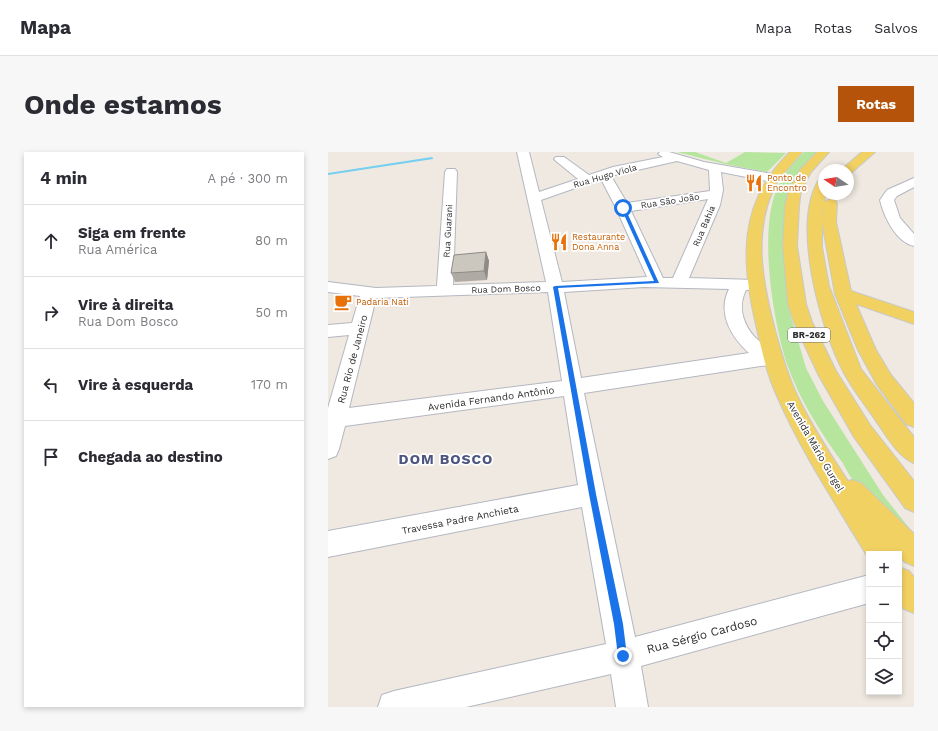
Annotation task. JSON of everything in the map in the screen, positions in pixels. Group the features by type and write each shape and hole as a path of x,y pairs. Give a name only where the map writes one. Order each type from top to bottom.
{"main road":[{"name":"BR-262","path":"823,152 806,170 795,190 792,206 790,246 797,304 803,322 828,374 862,431 914,500"},
{"path":"854,164 869,152"},
{"name":"Avenida Mário Gurgel","path":"793,153 772,178 760,207 757,222 754,258 748,285 770,357 790,403 821,460 880,551"},
{"name":"BR-262","path":"818,197 815,213 815,247 824,293 843,349 853,372 894,429 914,453"},
{"path":"831,200 829,222 843,294 867,350 884,380 914,418"},
{"path":"843,294 914,318"},
{"path":"821,460 914,553"},
{"path":"902,585 914,599"}],"street":[{"path":"523,152 555,287 632,707"},
{"path":"657,152 715,167 772,178"},
{"name":"Rua Hugo Viola","path":"533,198 604,174 677,158"},
{"path":"560,159 587,180"},
{"name":"Rua Bahia","path":"678,282 710,213 716,194 717,180 715,167"},
{"name":"Rua Guarani","path":"445,291 451,172"},
{"path":"604,174 623,208 658,282"},
{"path":"914,182 892,193 887,200 889,209 899,229 914,242"},
{"name":"Rua São João","path":"623,208 716,194"},
{"name":"Rua Dom Bosco","path":"328,287 369,292 445,291 658,282 748,285"},
{"path":"748,285 732,300 732,308 737,328 748,342 770,357"},
{"name":"Rua Rio de Janeiro","path":"328,449 332,419 360,328 369,292"},
{"path":"328,331 360,328"},
{"name":"Avenida Fernando Antônio","path":"332,419 574,387 770,357"},
{"name":"Travessa Padre Anchieta","path":"328,544 592,494"},
{"name":"Rua Sérgio Cardoso","path":"394,707 623,656 866,590"}],"green space":[{"path":"677,152 695,152 726,163 745,152 786,153 767,172 725,164"},
{"path":"804,152 819,152 801,171 786,257 790,313 806,368 823,401 883,495 914,534 877,507 856,485 804,403 787,364 773,302 768,253 769,230 771,209 778,185 788,170"}],"building":[{"path":"486,252 484,271 451,273 454,255"}],"waterway":[{"path":"328,174 432,158"}],"place":[{"name":"Ponto de Encontro","path":"754,183"},
{"name":"Restaurante Dona Anna","path":"559,242"},
{"name":"Padaria Nati","path":"343,302"}],"district":[{"name":"DOM BOSCO","path":"446,459"}],"route":[{"path":"623,208 658,282 555,287 623,656"}]}
